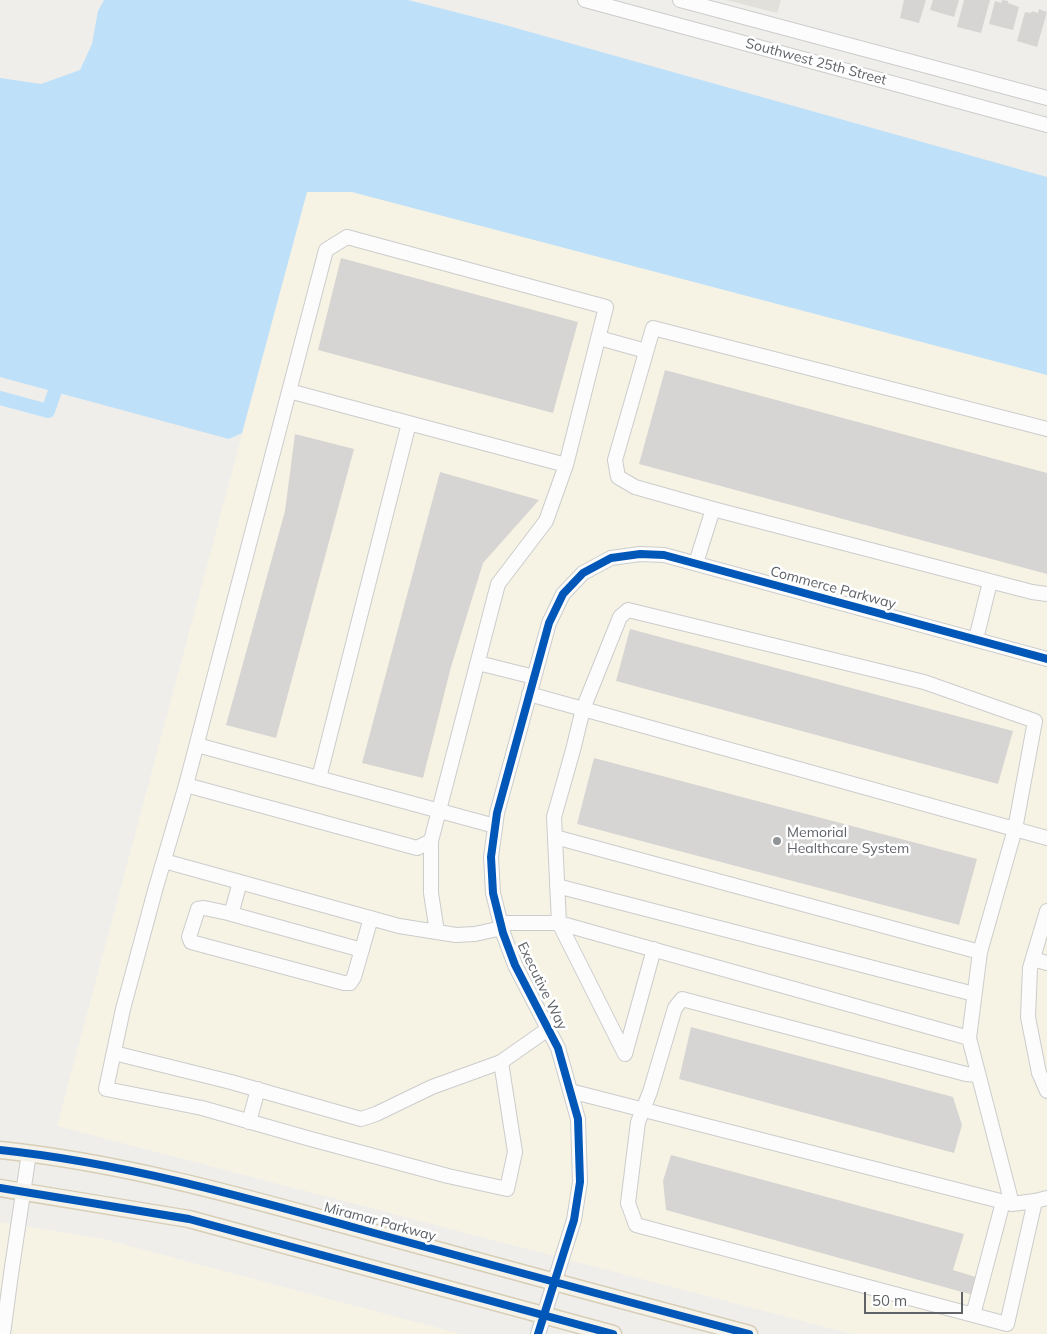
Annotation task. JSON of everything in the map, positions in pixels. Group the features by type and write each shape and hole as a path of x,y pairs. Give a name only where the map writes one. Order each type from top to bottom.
{"main road":[{"name":"Miramar Parkway","path":"0,1150 109,1166 213,1189 749,1334"},
{"path":"0,1188 189,1219 613,1334"}],"street":[{"name":"Southwest 25th Street","path":"585,0 1047,125"},
{"name":"Southwest 25th Street","path":"680,0 1047,98"},
{"path":"437,932 431,893 431,842 498,584 546,521 566,465 606,307 347,237 326,250 197,745 123,1009 106,1089 202,1108 448,1176 506,1189 515,1152 501,1062"},
{"path":"1047,429 653,328 615,460 618,476 636,487 990,582 1047,594"},
{"path":"599,338 646,351"},
{"path":"289,391 566,465"},
{"path":"319,778 408,423"},
{"path":"696,563 713,509"},
{"name":"Commerce Parkway","path":"612,558 640,554 664,555 1047,659"},
{"name":"Executive Way","path":"538,1334 574,1220 580,1182 578,1119 558,1048 515,965 501,926 493,892 491,857 497,813 549,623 563,594 583,573 612,558"},
{"path":"976,640 990,582"},
{"path":"654,949 625,1054 559,923 554,817 583,709 620,617 628,610 924,682 1035,721 1015,829 980,952 968,1038 1007,1203 973,1315"},
{"path":"478,663 534,677"},
{"path":"530,694 1047,838"},
{"path":"197,745 495,826"},
{"path":"186,785 417,848 431,842"},
{"path":"555,838 980,952"},
{"path":"164,861 400,926 456,936 475,934 501,926 559,923 968,1038"},
{"path":"228,914 232,911 240,882"},
{"path":"557,886 974,994"},
{"path":"362,950 204,908 198,909 189,937 191,942 344,983 350,982 354,977 362,950 370,918"},
{"path":"1047,911 1030,968 1028,1016 1039,1073 1047,1091"},
{"path":"1033,960 1047,963"},
{"path":"570,1091 643,1110 1007,1203 1041,1200 1007,1324 636,1225 628,1203 638,1122 643,1110 675,1008 682,999 966,1074 978,1075"},
{"path":"114,1052 258,1089 362,1119 432,1087 501,1062 548,1029"},
{"path":"249,1122 258,1089"},
{"path":"3,1334 30,1153"}],"shaded area":[{"path":"726,0 781,0 777,13"},
{"path":"307,192 352,192 1047,375 1047,1334 852,1334 57,1126"},
{"path":"0,1222 103,1239 461,1334 0,1334"}],"water":[{"path":"104,0 408,0 498,23 1047,177 1047,375 352,192 307,192 242,433 229,439 0,377 0,78 41,84 80,70 92,44 98,11"}],"building":[{"path":"904,0 926,0 919,23 900,18"},
{"path":"933,0 959,0 954,17 930,10"},
{"path":"964,0 990,0 981,33 957,27"},
{"path":"1002,0 1019,7 1013,30 989,24 995,1 1001,3"},
{"path":"1039,9 1047,12 1037,47 1017,41 1025,12 1031,13 1032,11 1038,13"},
{"path":"341,258 578,322 553,413 318,350"},
{"path":"665,370 1047,473 1047,574 639,464"},
{"path":"295,434 354,449 276,738 226,725 285,511"},
{"path":"440,472 539,500 483,563 451,667 423,778 362,763"},
{"path":"630,629 1013,731 998,784 616,681"},
{"name":"Memorial Healthcare System","path":"594,758 977,859 959,925 577,824"},
{"path":"691,1027 953,1097 962,1125 954,1153 679,1079"},
{"path":"671,1155 964,1234 953,1270 979,1278 973,1295 666,1210 663,1181"}],"waterway":[{"path":"0,398 48,411 61,374"}],"cycle path":[{"path":"538,1334 574,1220 580,1182 578,1119 558,1048 515,965 503,933 493,893 491,857 497,813 549,623 563,594 583,573 611,558 640,554 664,555 1047,659"},
{"path":"0,1150 92,1163 183,1182 749,1334"},
{"path":"0,1188 189,1219 613,1334"}],"place":[{"name":"Memorial Healthcare System","path":"777,841"}]}
